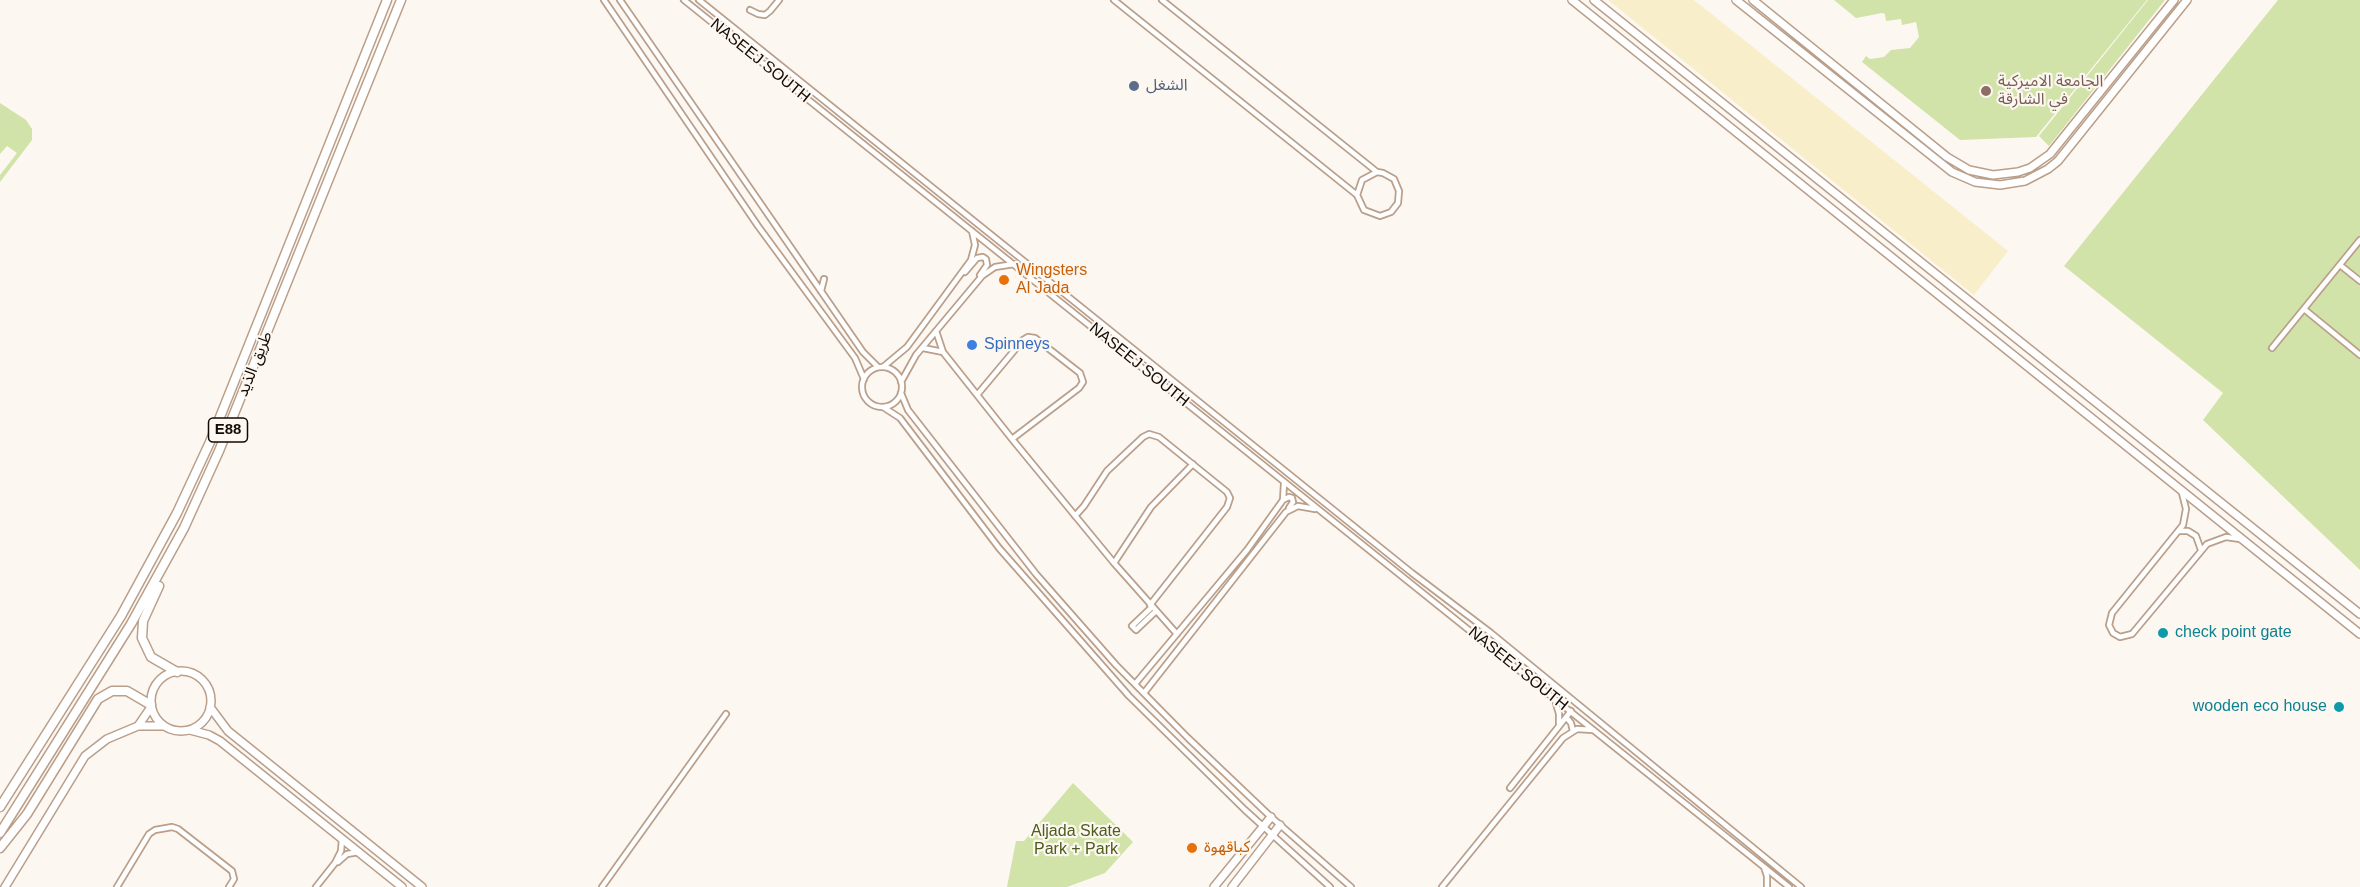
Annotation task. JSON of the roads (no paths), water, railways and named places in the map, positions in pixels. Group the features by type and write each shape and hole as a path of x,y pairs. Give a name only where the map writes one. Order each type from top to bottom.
{"highway":[{"name":"طريق الذيد","path":"0,807 121,616 177,513 210,442 387,0"},
{"name":"طريق الذيد","path":"0,833 131,624 167,560 219,451 401,0"},
{"path":"167,560 162,580 143,621 141,634 144,647 151,657 177,672"},
{"path":"0,848 27,814 98,699 112,691 127,690 151,706"}],"street":[{"path":"604,0 773,247 855,358 864,379"},
{"path":"620,0 866,355 881,367 893,370 901,381"},
{"name":"NASEEJ SOUTH","path":"684,0 1790,887"},
{"path":"699,0 1321,500 1491,633 1801,887"},
{"path":"750,10 765,15 779,0"},
{"path":"1114,0 1357,195 1364,210 1374,216 1386,214 1395,208 1400,197 1398,185 1389,176 1377,172 1162,0"},
{"path":"1572,0 2360,634"},
{"path":"1594,0 2360,615"},
{"path":"1736,0 1952,172 1975,182 2000,185 2025,181 2037,176 2058,161 2187,0"},
{"path":"1752,0 1947,157 1968,170 1993,175 2024,170 2050,154 2174,0"},
{"path":"1357,195 1362,180 1377,172"},
{"path":"970,229 975,240 974,252 906,347 881,367 870,372 864,379 862,389 866,398 873,405 883,407 897,415 999,548 1117,683 1177,745 1330,887"},
{"path":"2272,348 2360,240"},
{"path":"958,276 977,258 983,257 987,265 977,282"},
{"path":"1014,264 991,269 977,282 909,365 901,381 901,393 905,406 1036,574 1135,684 1271,817 1352,887"},
{"path":"2340,265 2360,280"},
{"path":"821,291 824,279"},
{"path":"2304,309 2360,355"},
{"path":"936,331 943,352 977,395 1114,563 1177,634"},
{"path":"977,395 1023,340 1028,338 1035,338 1080,373 1083,382 1080,388 1012,439"},
{"path":"923,348 943,352"},
{"path":"883,407 892,404 901,393"},
{"path":"1075,516 1104,474 1147,435 1159,437 1227,492 1230,498 1229,504 1153,608 1136,630 1132,626 1153,608"},
{"path":"1114,563 1151,507 1193,464"},
{"path":"1282,481 1285,489 1284,500"},
{"path":"2179,488 2184,498 2185,520 2179,531 2112,613 2109,625 2113,633 2120,637 2132,634 2201,549 2219,538 2232,537 2245,541"},
{"path":"1135,684 1246,550 1284,500 1292,498 1293,503 1288,510 1144,693"},
{"path":"1288,510 1302,506 1317,509"},
{"path":"2179,531 2193,533 2199,540 2201,549"},
{"path":"190,730 204,719 210,706 209,693 203,681 192,674 177,672 164,677 157,683 151,696 151,706 157,719 164,726 176,731 190,730 220,741 402,887"},
{"path":"1554,698 1559,714 1559,726"},
{"path":"138,726 151,706"},
{"path":"210,706 228,731 422,887"},
{"path":"1510,788 1571,711"},
{"path":"602,887 726,714"},
{"path":"1566,717 1573,731"},
{"path":"5,887 85,756 107,739 138,726 164,726"},
{"name":"NASEEJ SOUTH","path":"1442,887 1563,738 1573,731 1586,728 1594,730"},
{"path":"1214,887 1271,817"},
{"path":"1232,887 1280,825"},
{"path":"117,887 149,834 155,830 172,827 180,830 232,872 234,879 229,887"},
{"path":"316,887 335,863 341,851 342,839"},
{"path":"335,863 347,854 358,852"},
{"path":"1762,865 1770,887"}],"place":[{"name":"الشغل","path":"1134,86"},
{"name":"الجامعة الاميركية في الشارقة","path":"1986,91"},
{"name":"Wingsters Al Jada","path":"1004,280"},
{"name":"Spinneys","path":"972,345"},
{"name":"check point gate","path":"2163,633"},
{"name":"wooden eco house","path":"2339,707"},
{"name":"كباقهوة","path":"1192,848"}],"park label":[{"name":"Aljada Skate Park + Park","path":"1076,841"}]}
